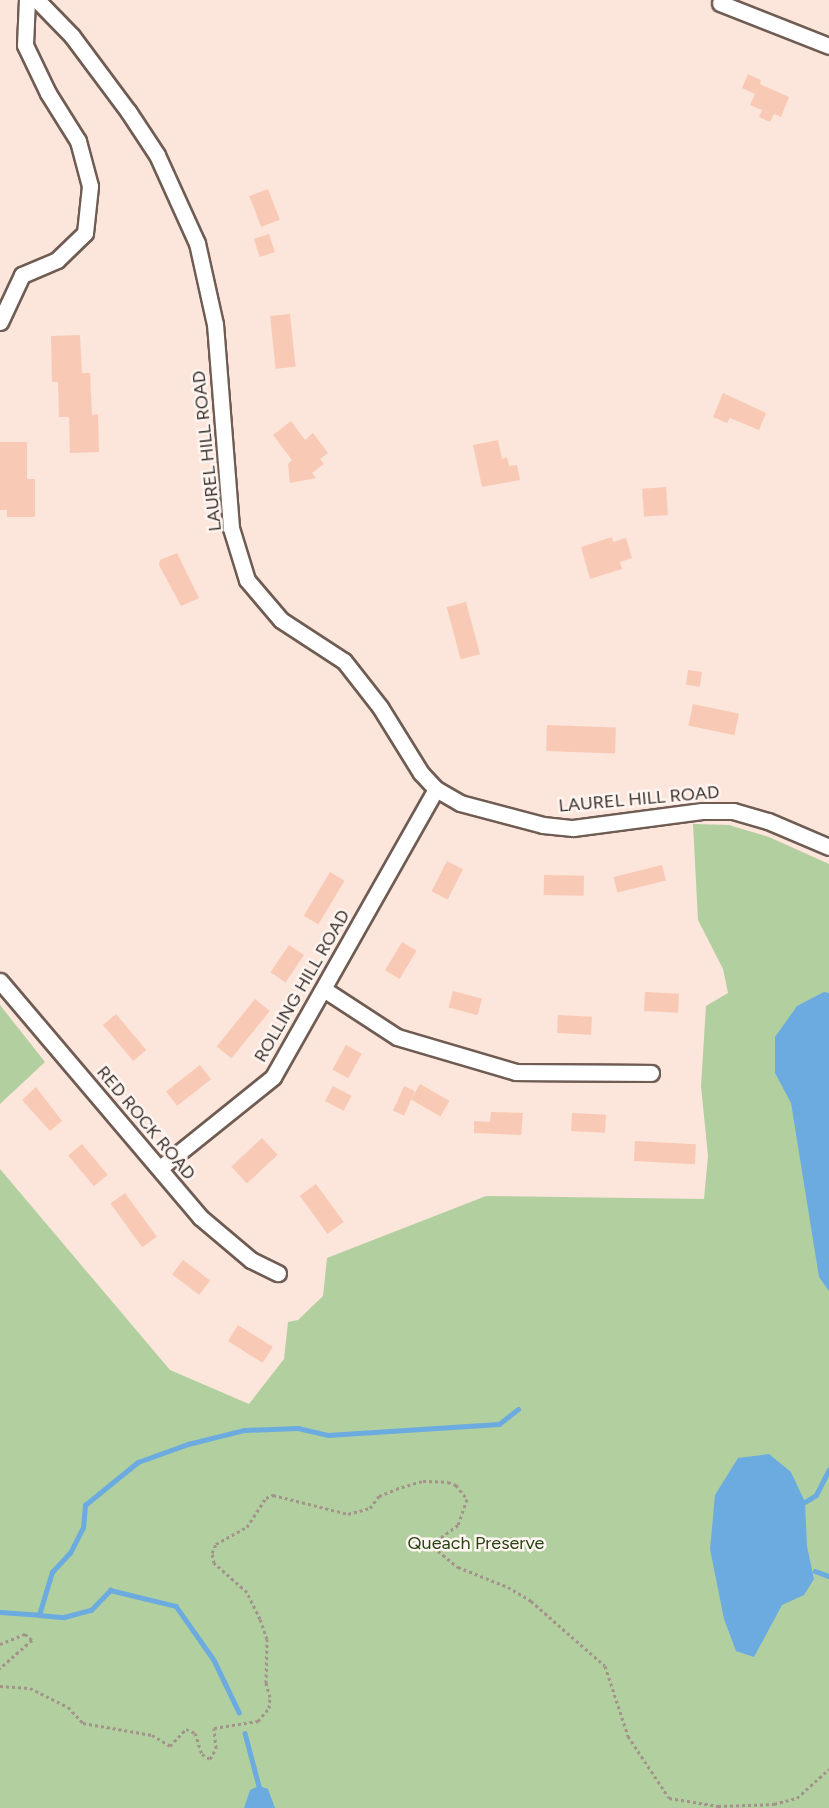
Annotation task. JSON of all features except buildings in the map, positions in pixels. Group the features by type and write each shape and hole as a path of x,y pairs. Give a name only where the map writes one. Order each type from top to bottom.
{"street":[{"path":"0,322 22,275 57,260 85,233 90,186 78,141 48,93 25,45 27,0"},
{"name":"LAUREL HILL ROAD","path":"37,0 72,36 134,120 157,155 197,243 214,324 231,528 248,580 281,620 344,661 436,789 460,803 499,816 573,828 702,811 733,812 768,821 829,847"},
{"path":"720,3 829,46"},
{"name":"ROLLING HILL ROAD","path":"160,1168 273,1077 325,990 436,789"},
{"name":"RED ROCK ROAD","path":"0,981 200,1217 251,1260 278,1273"},
{"path":"325,990 397,1037 516,1072 651,1073"}],"path":[{"path":"0,1686 30,1688 68,1707 83,1723 152,1735 170,1746 186,1729 195,1733 202,1754 210,1759 216,1748 214,1728 258,1721 268,1708 270,1697 266,1683 267,1639 260,1619 247,1592 214,1563 212,1553 216,1544 247,1527 273,1494 287,1501 348,1514 370,1508 379,1496 423,1480 448,1482 456,1485 467,1499 461,1519 440,1539 438,1551 458,1568 508,1587 531,1601 605,1666 628,1736 669,1798 718,1806 774,1804 797,1798 829,1769"},
{"path":"0,1644 26,1634 32,1640 0,1668"}],"green space":[{"name":"Queach Preserve","path":"693,824 729,825 769,837 829,864 829,1808 0,1808 0,1169 170,1370 249,1404 284,1359 288,1322 298,1320 323,1296 327,1258 486,1196 704,1199 708,1156 701,1086 706,1006 728,993 723,969 698,920"},
{"path":"0,1005 45,1062 0,1104"}],"water":[{"path":"824,992 829,993 829,1291 819,1277 791,1103 775,1073 775,1037 797,1006"},
{"path":"769,1454 791,1472 805,1502 807,1546 814,1579 804,1595 782,1605 754,1657 736,1651 724,1619 710,1549 715,1495 738,1458"},
{"path":"259,1786 268,1789 275,1808 244,1808 250,1790"}],"waterway":[{"path":"0,1612 39,1615 52,1572 70,1553 83,1528 85,1505 138,1462 188,1444 244,1430 298,1428 328,1435 499,1424 518,1409"},
{"path":"805,1502 816,1495 829,1470"},
{"path":"815,1571 829,1576"},
{"path":"39,1615 64,1617 91,1610 110,1590 176,1606 214,1660 239,1712"},
{"path":"245,1733 259,1786"}]}
